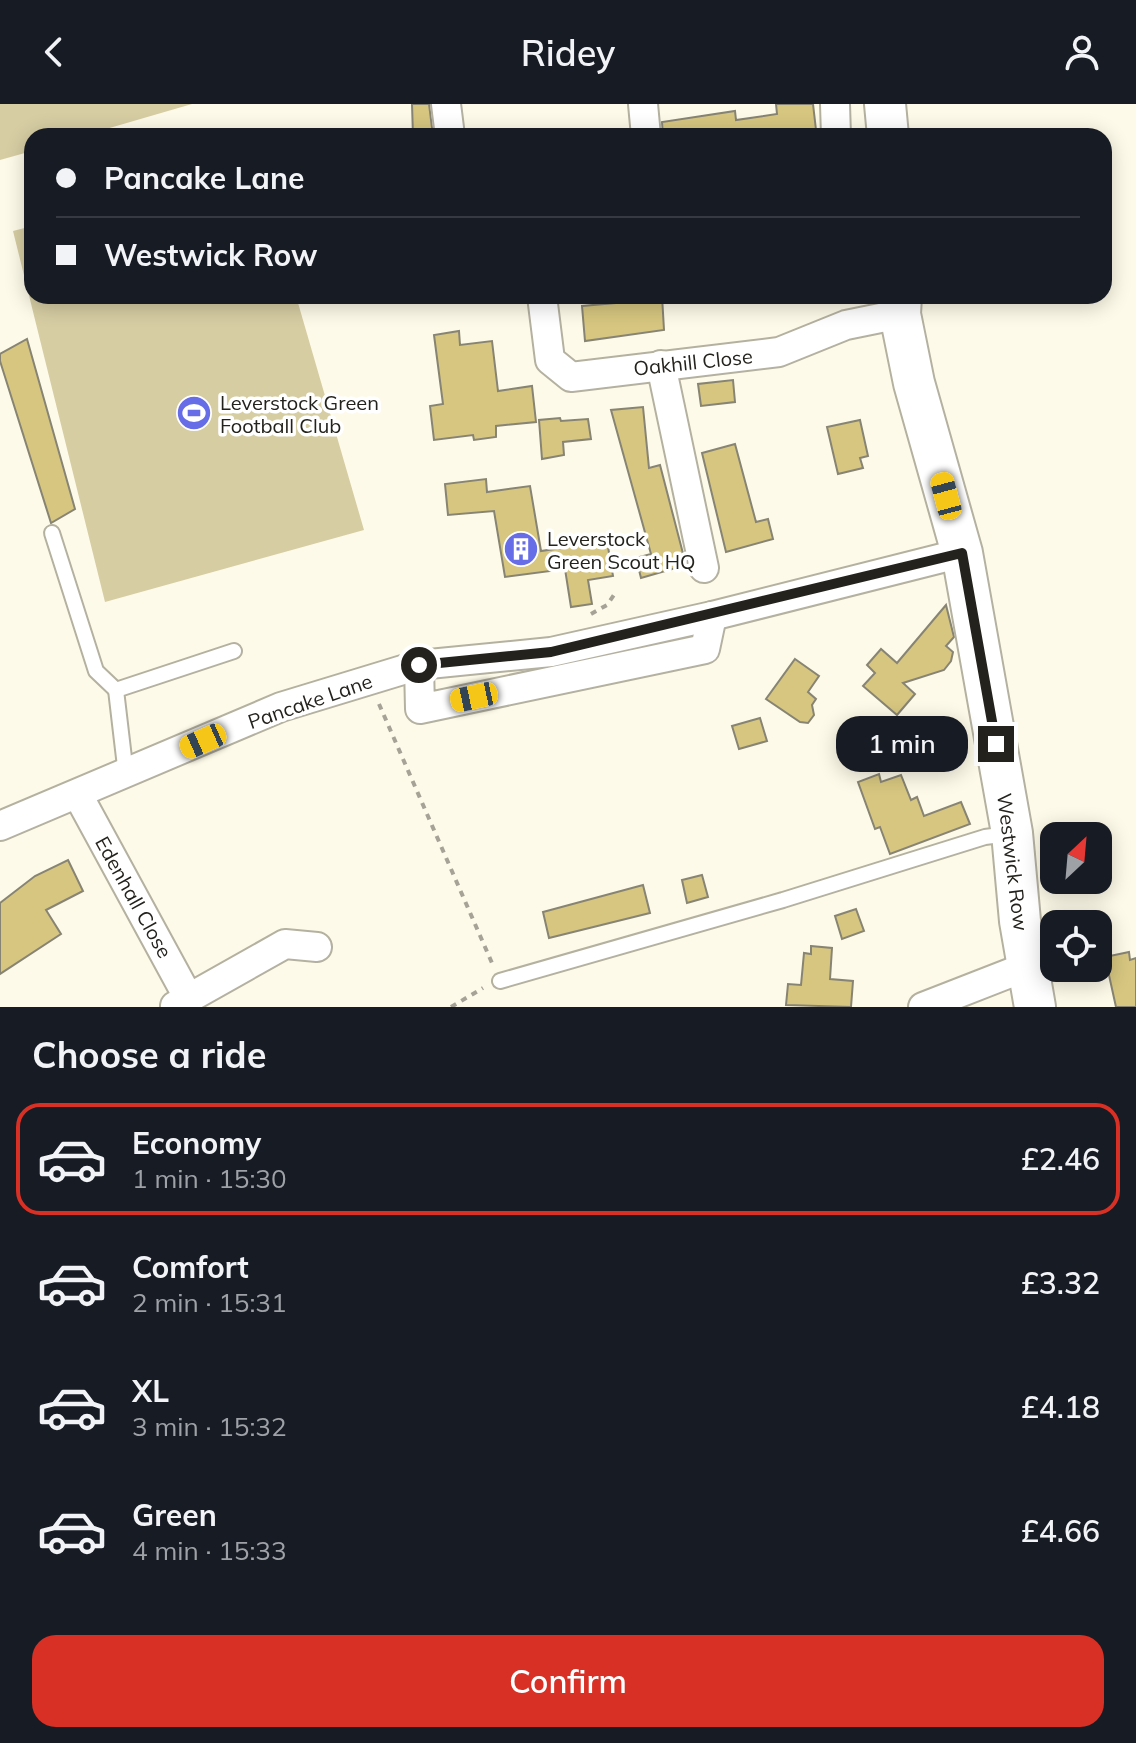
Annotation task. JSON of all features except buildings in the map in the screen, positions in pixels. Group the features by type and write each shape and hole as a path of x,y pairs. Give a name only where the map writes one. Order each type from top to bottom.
{"street":[{"path":"446,104 449,128"},
{"path":"643,104 645,128"},
{"path":"835,104 836,128"},
{"path":"885,104 887,128"},
{"name":"Oakhill Close","path":"543,304 550,360 571,377 779,352 900,305"},
{"name":"Westwick Row","path":"900,305 914,383 962,553 1012,833 1020,921 1035,1007"},
{"path":"661,365 704,568"},
{"name":"Pancake Lane","path":"0,826 281,707 419,665 551,652 712,616 962,553"},
{"path":"419,665 420,709 705,649 712,616"},
{"path":"551,652 554,680"},
{"name":"Edenhall Close","path":"78,795 181,1003 285,944 317,947"},
{"path":"923,1007 1028,966"}],"lane":[{"path":"52,533 96,671 116,690 126,775"},
{"path":"116,690 234,651"},
{"path":"500,981 783,900 985,837 1012,833"}],"path":[{"path":"368,680 500,981 451,1007"}],"shaded area":[{"path":"0,104 192,104 110,128 24,128 24,153 0,160"},
{"name":"Leverstock Green Football Club","path":"24,228 24,275 13,231"},
{"name":"Leverstock Green Football Club","path":"31,304 298,304 364,530 105,602"}],"place":[{"name":"Leverstock Green Football Club","path":"194,413"},
{"name":"Leverstock Green Scout HQ","path":"521,549"}],"route":[{"path":"419,665 551,652 712,616 962,553 996,744"}]}
